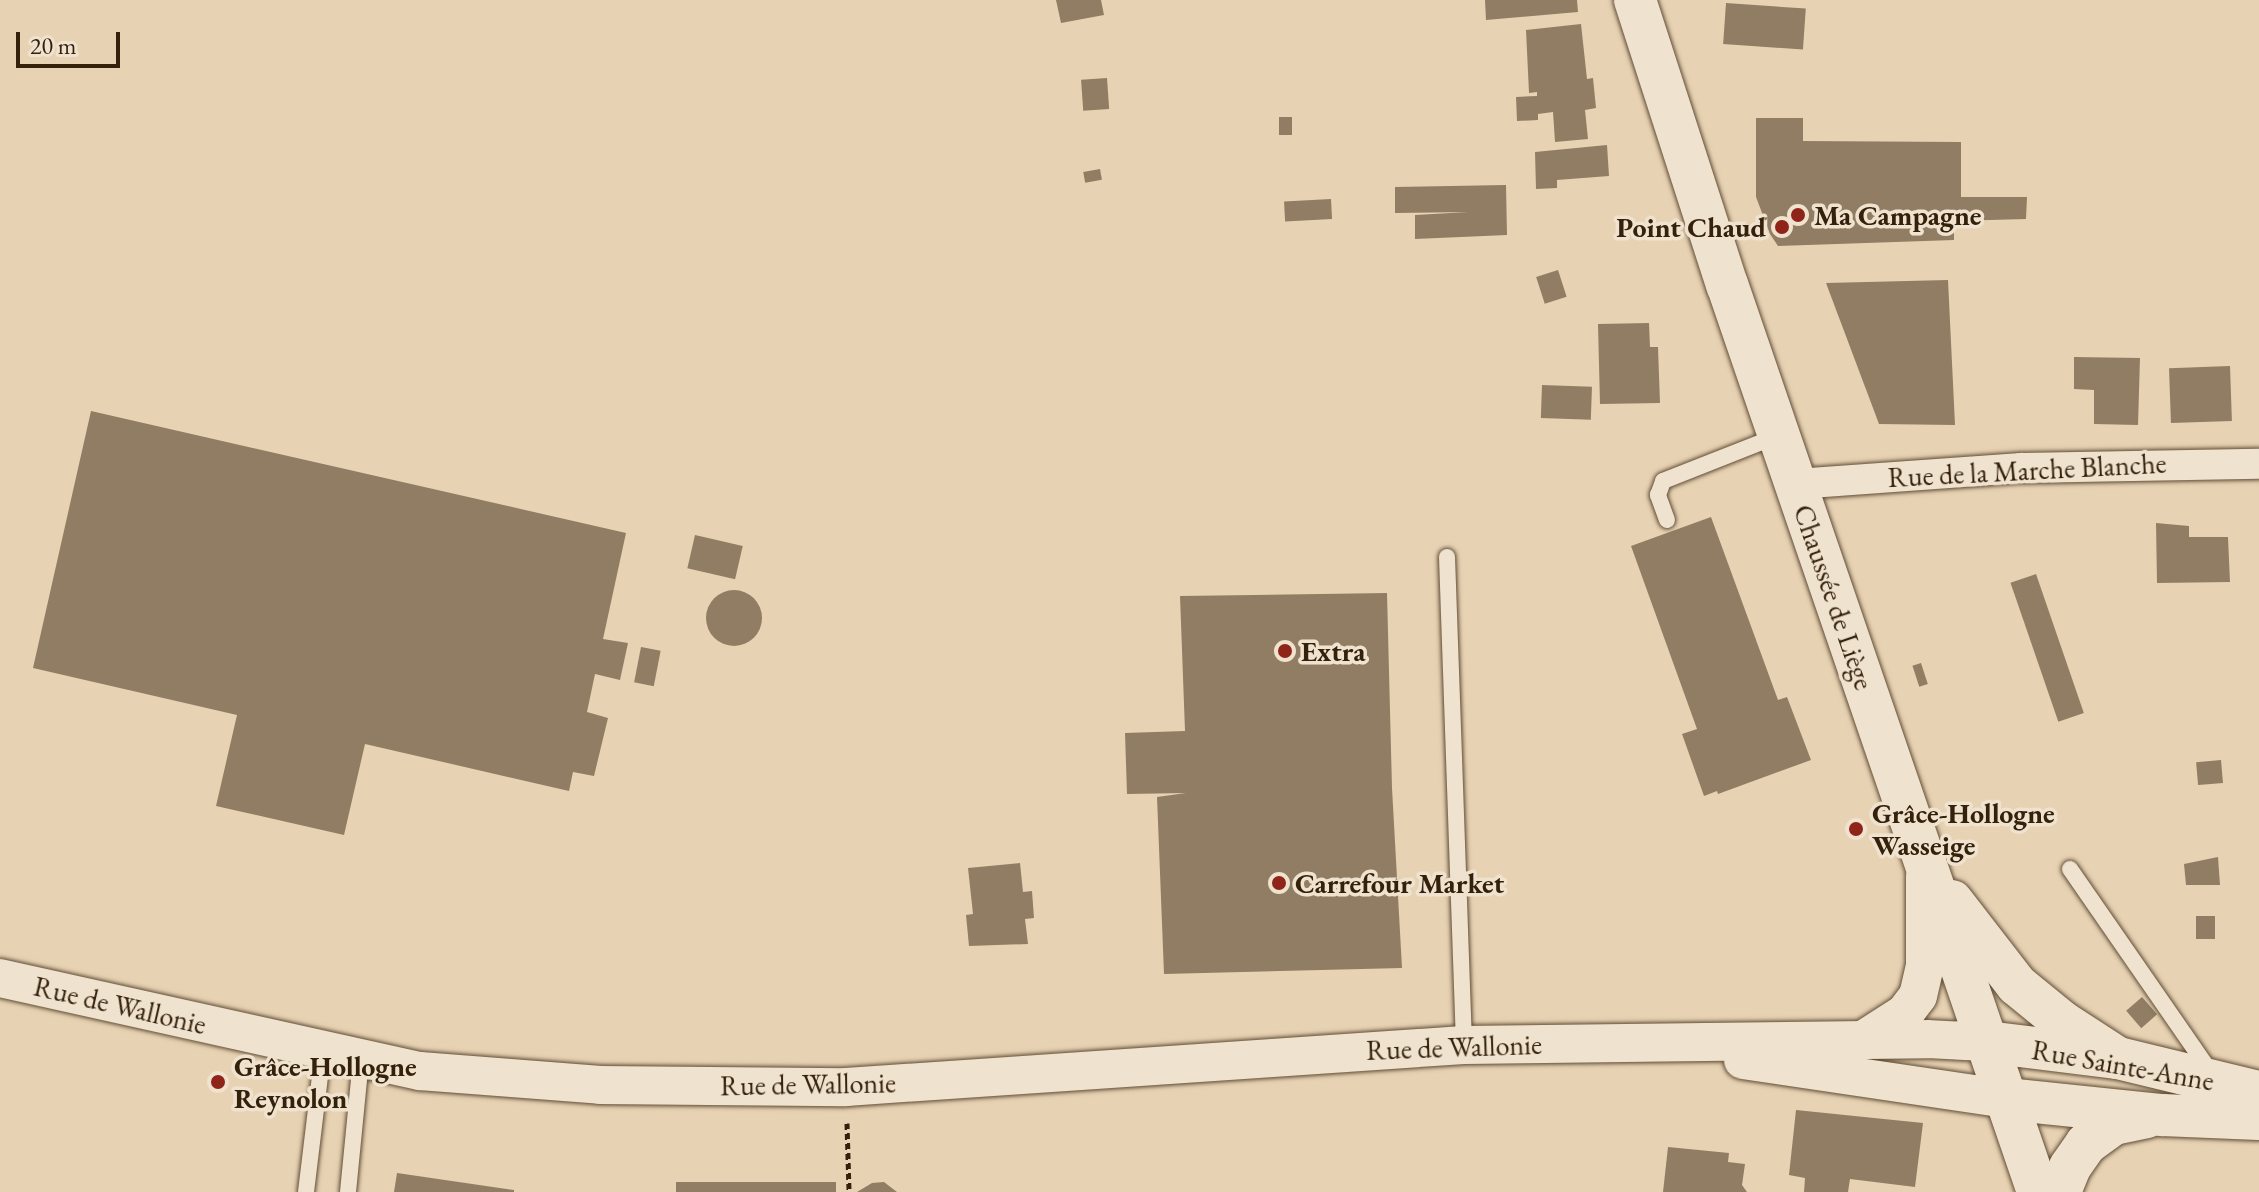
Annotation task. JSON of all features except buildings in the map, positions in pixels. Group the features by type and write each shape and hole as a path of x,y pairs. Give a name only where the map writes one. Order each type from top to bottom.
{"main road":[{"name":"Chaussée de Liège","path":"1635,0 1779,436 2038,1192"},
{"path":"1925,863 1985,947 2017,985 2061,1021 2118,1058"},
{"name":"Rue Sainte-Anne","path":"1987,1042 2118,1058 2259,1119"},
{"name":"Rue Sainte-Anne","path":"2006,1099 2162,1115 2259,1092"},
{"path":"2060,1192 2080,1150 2095,1136 2125,1120 2162,1115"}],"street":[{"name":"Rue de la Marche Blanche","path":"1796,484 2021,468 2259,464"},
{"path":"1863,1040 1905,1013 1918,996 1925,965 1925,863"},
{"name":"Rue de Wallonie","path":"0,978 361,1060 420,1071 514,1081 846,1087 1464,1045 1863,1040 1987,1042"},
{"name":"Rue de Wallonie","path":"1625,1042 2006,1099"}],"lane":[{"path":"1667,520 1658,495 1663,481 1779,436"},
{"path":"1447,557 1464,1045"},
{"path":"2070,869 2215,1100"},
{"path":"306,1192 323,1051"},
{"path":"348,1192 361,1060"}],"path":[{"path":"846,1087 849,1190"}],"place":[{"name":"Ma Campagne","path":"1798,215"},
{"name":"Point Chaud","path":"1782,227"},
{"name":"Extra","path":"1285,651"},
{"name":"Grâce-Hollogne Wasseige","path":"1856,829"},
{"name":"Carrefour Market","path":"1279,883"},
{"name":"Grâce-Hollogne Reynolon","path":"218,1082"}]}
